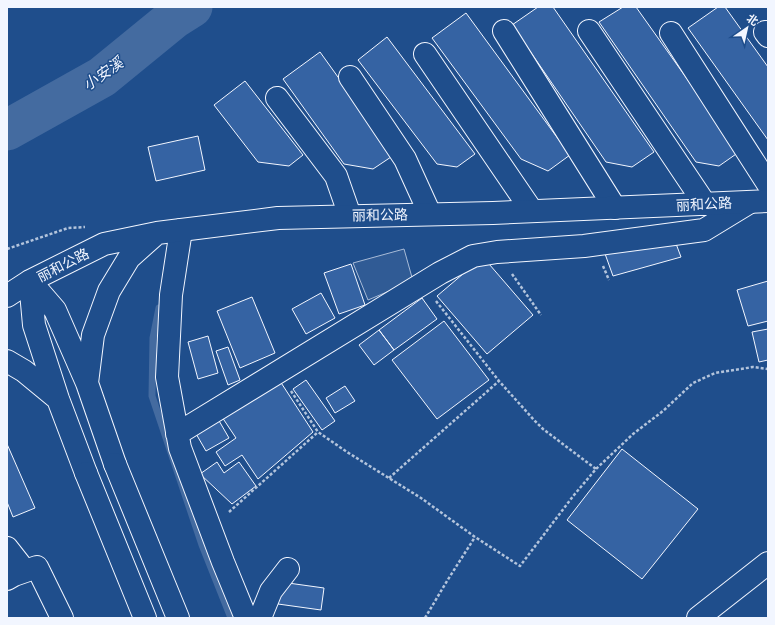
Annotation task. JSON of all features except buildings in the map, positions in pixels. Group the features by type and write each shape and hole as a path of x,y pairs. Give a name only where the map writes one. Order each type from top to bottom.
{"main road":[{"path":"504,31 615,208"},
{"path":"590,31 705,204"},
{"path":"671,33 768,184"},
{"path":"425,54 532,211"},
{"path":"350,77 405,159 430,214"},
{"path":"277,98 336,176 350,216"},
{"path":"177,434 440,273 473,256 497,252 584,246 704,230 759,201"},
{"name":"丽和公路","path":"7,296 30,281 104,244 157,233 278,218 532,211 759,201"},
{"path":"181,230 171,295 166,377 180,448 246,618"},
{"path":"87,383 93,335 109,291 129,258 157,233"},
{"path":"30,281 55,310 87,383 115,464 178,618"},
{"path":"30,281 34,325 58,399 86,473 145,618"},
{"path":"7,361 24,371 58,399"},
{"path":"7,548 16,575 36,567 62,618"},
{"path":"698,618 768,563"},
{"path":"260,618 271,591 288,569"}],"path":[{"path":"7,249 68,228 90,227"},
{"path":"497,252 541,315"},
{"path":"422,284 499,380 534,420 543,429 596,469"},
{"path":"278,372 318,432 346,452 421,498 475,537 520,566 574,495 596,469 633,434 662,411 693,383 715,373 753,367 768,369"},
{"path":"389,478 499,380"},
{"path":"210,528 318,432"},
{"path":"425,618 475,537"}],"shaded area":[{"path":"404,249 413,281 368,300 353,263"}],"waterway":[{"name":"小安溪","path":"7,130 102,77 173,19 192,7"},
{"path":"159,308 153,338 152,396 202,545 231,618"}]}
